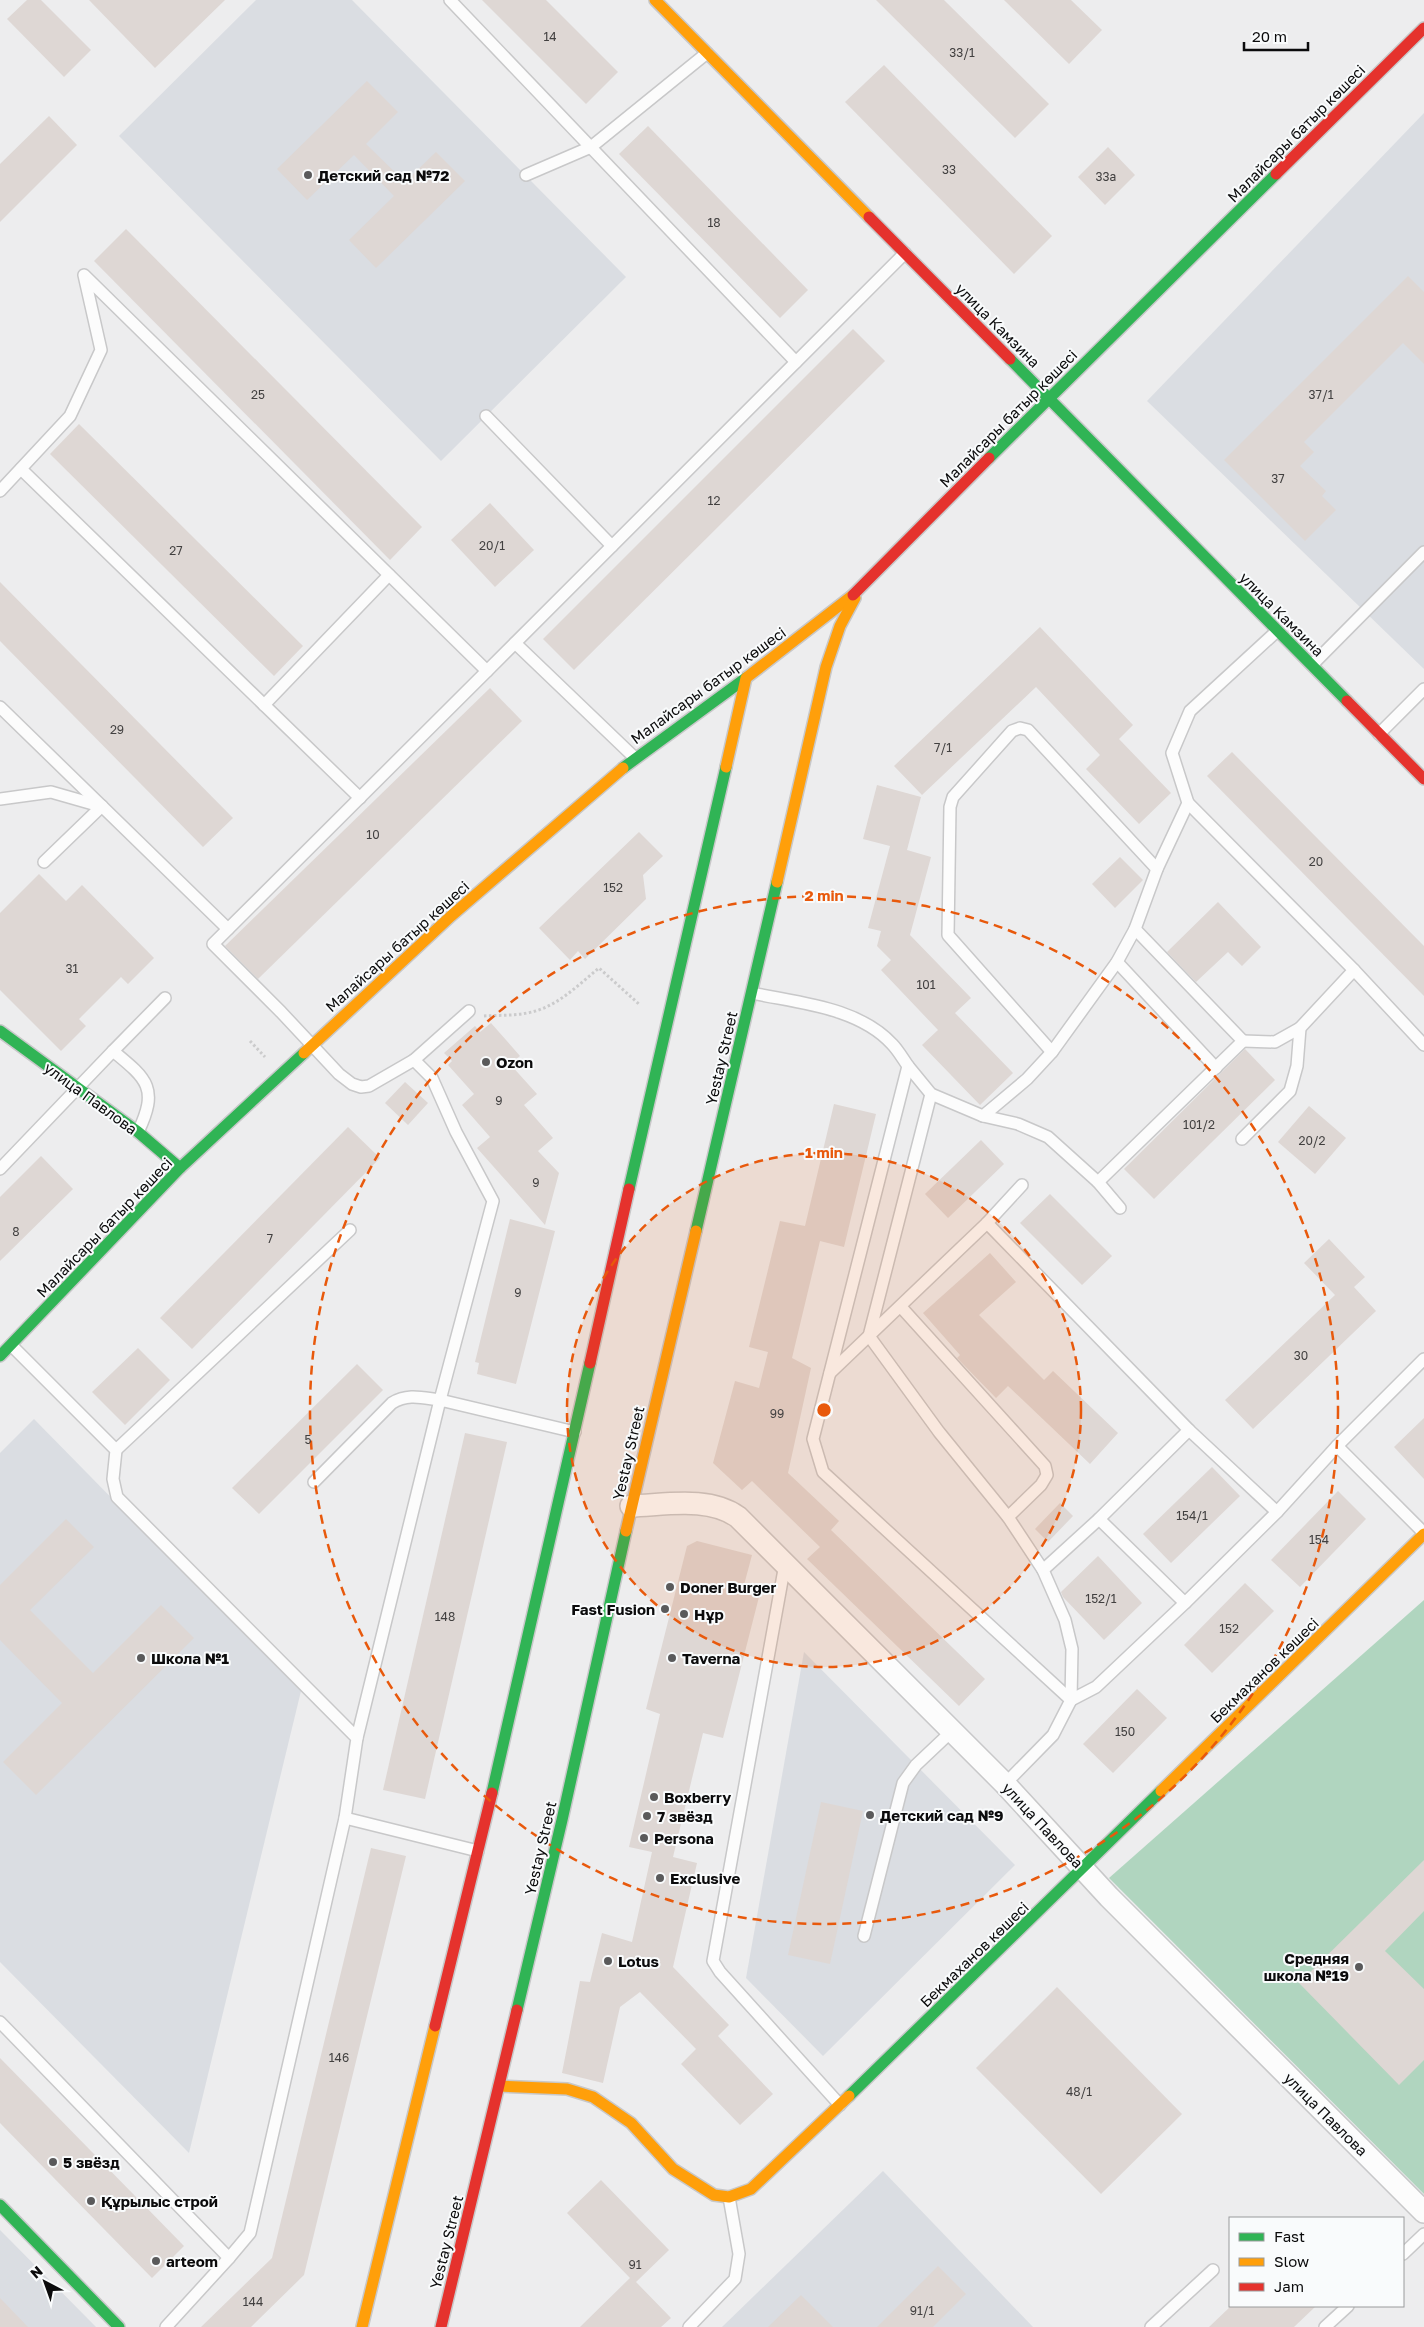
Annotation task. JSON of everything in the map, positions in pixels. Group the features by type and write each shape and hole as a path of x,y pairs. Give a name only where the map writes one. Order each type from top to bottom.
{"main road":[{"name":"улица Камзина","path":"655,0 1424,779"},
{"name":"Малайсары батыр көшесі","path":"0,1356 180,1168 451,916 635,758 746,678 859,590 1049,398 1424,28"},
{"name":"Yestay Street","path":"441,2327 562,1820 631,1506 752,994 826,667 840,626 859,590"},
{"path":"362,2327 478,1851 746,678"},
{"name":"улица Павлова","path":"0,1031 138,1132 180,1168"},
{"name":"Бекмаханов көшесі","path":"729,2197 751,2189 840,2105 1424,1534"},
{"path":"499,2086 567,2089 593,2096 631,2123 673,2169 714,2195 729,2197"},
{"path":"0,2205 119,2327"}],"street":[{"name":"улица Павлова","path":"631,1506 698,1504 712,1505 728,1510 785,1564 1005,1784 1083,1868 1424,2212"}],"lane":[{"path":"450,0 796,362"},
{"path":"526,175 591,147 707,53"},
{"path":"464,1014 414,1060 370,1086 361,1087 352,1084 339,1074 213,944 905,253"},
{"path":"0,491 70,416 101,350 84,274 487,671"},
{"path":"486,416 612,546"},
{"path":"21,469 360,798"},
{"path":"1312,666 1424,552"},
{"path":"264,705 389,575"},
{"path":"1277,631 1190,711 1172,753 1188,803 1354,970 1424,1045"},
{"path":"515,643 635,758"},
{"path":"1379,734 1424,689"},
{"path":"0,707 228,929"},
{"path":"1052,1052 948,936 950,807 953,797 1012,731 1020,728 1028,730 1157,869"},
{"path":"0,798 51,792 102,806"},
{"path":"983,1116 1027,1079 1052,1052 1117,962 1135,929 1157,869 1188,803"},
{"path":"44,862 102,806"},
{"path":"1135,929 1243,1042"},
{"path":"1117,962 1216,1068"},
{"path":"1098,1182 1243,1042 1275,1042 1300,1028 1354,970"},
{"path":"752,994 846,1014 867,1026 891,1043 931,1094 983,1116 1018,1124 1048,1137 1098,1182 1120,1208"},
{"path":"0,1169 165,998"},
{"path":"1242,1140 1290,1091 1297,1066 1300,1028"},
{"path":"113,1050 141,1074 150,1094 145,1118 138,1132"},
{"path":"166,2327 230,2258 250,2233 345,1818 357,1738 440,1400 493,1202 456,1132 432,1078 414,1060"},
{"path":"908,1066 813,1439 823,1472 1071,1700"},
{"path":"869,1336 931,1094"},
{"path":"830,1373 987,1223 1022,1186"},
{"path":"987,1223 1189,1430 1277,1512"},
{"path":"350,1230 116,1450 113,1479 117,1496 357,1738"},
{"path":"901,1306 1045,1466 1047,1475 1041,1485 1008,1517"},
{"path":"869,1336 939,1432 1008,1517 1043,1570 1065,1620 1072,1649 1071,1700 1053,1735 1005,1784"},
{"path":"11,1345 116,1450"},
{"path":"1071,1700 1096,1686 1185,1603 1277,1512 1338,1446 1424,1360"},
{"path":"314,1482 392,1403 400,1398 411,1396 440,1400 575,1432"},
{"path":"1043,1570 1099,1519 1189,1430"},
{"path":"1338,1446 1424,1534"},
{"path":"1099,1519 1185,1603"},
{"path":"785,1564 713,1961 720,1972 840,2105"},
{"path":"864,1936 903,1783 916,1765 952,1731"},
{"path":"345,1818 478,1851"},
{"path":"0,2022 230,2258"},
{"path":"689,2327 735,2279 739,2254 729,2197"},
{"path":"1404,2253 1424,2234"},
{"path":"1151,2327 1213,2270"},
{"path":"1325,2327 1347,2307"}],"path":[{"path":"464,1014 527,1013 542,1009 558,1002 599,968 640,1005"}],"shaded area":[{"path":"256,0 352,0 626,277 441,461 119,136"},
{"path":"1424,113 1424,669 1147,401"},
{"path":"34,1419 301,1691 189,2153 0,1962 0,1453"},
{"name":"Детский сад №9","path":"804,1652 1015,1865 823,2056 746,1978"},
{"path":"883,2171 1033,2327 722,2327"},
{"path":"0,2230 96,2327 0,2327"}],"green space":[{"path":"1424,1600 1424,2194 1109,1878"}],"building":[{"path":"27,0 41,0 91,50 64,77 7,19"},
{"path":"89,0 225,0 155,68"},
{"path":"482,0 546,0 618,72 586,104"},
{"path":"876,0 944,0 1049,104 1015,138"},
{"path":"1004,0 1071,0 1102,30 1069,64"},
{"path":"884,65 1052,236 1014,274 845,102"},
{"name":"Детский сад №72","path":"367,81 398,112 366,144 405,182 436,152 465,181 376,268 349,240 394,196 354,155 307,200 277,169"},
{"path":"49,116 77,145 0,222 0,164"},
{"path":"648,126 808,290 780,318 619,154"},
{"path":"1108,147 1135,175 1105,205 1078,177"},
{"path":"126,229 422,527 390,560 94,261"},
{"path":"1408,276 1424,292 1424,364 1403,343 1304,442 1314,452 1300,466 1326,491 1322,496 1336,510 1305,541 1224,460"},
{"path":"853,329 885,361 574,670 543,639"},
{"path":"79,424 303,646 274,676 50,454"},
{"path":"490,503 534,550 495,587 451,540"},
{"path":"0,582 233,818 203,847 0,641"},
{"path":"1040,627 1133,725 1119,739 1171,793 1139,824 1086,769 1100,755 1036,687 922,795 894,766"},
{"path":"490,688 522,721 258,979 225,946"},
{"path":"1232,752 1424,946 1424,996 1207,776"},
{"path":"877,785 921,797 907,850 931,857 910,935 971,998 955,1013 1013,1073 980,1105 922,1045 938,1030 881,970 891,960 877,946 881,931 868,928 890,846 863,839"},
{"path":"639,832 663,856 643,875 646,899 585,959 578,951 570,960 539,928"},
{"path":"1120,857 1143,880 1115,908 1092,884"},
{"path":"39,874 66,901 82,885 154,958 128,984 121,977 79,1019 86,1026 61,1051 0,990 0,913"},
{"path":"1218,902 1261,947 1242,966 1228,952 1196,982 1167,952"},
{"path":"491,1023 520,1056 510,1064 537,1094 524,1105 553,1138 538,1151 559,1173 545,1225 477,1148 490,1137 462,1105 474,1094 448,1065 452,1061 444,1053 475,1026 480,1032"},
{"path":"1245,1049 1275,1080 1154,1199 1124,1169"},
{"path":"405,1082 428,1103 408,1125 385,1103"},
{"path":"834,1104 876,1114 844,1247 820,1241 792,1358 811,1368 788,1473 839,1521 831,1530 985,1679 959,1706 807,1559 820,1547 752,1481 742,1490 713,1463 735,1381 759,1388 768,1352 749,1347 780,1221 805,1226"},
{"path":"1309,1106 1346,1138 1315,1174 1278,1142"},
{"path":"348,1127 380,1158 192,1349 160,1318"},
{"path":"981,1140 1004,1164 948,1218 925,1194"},
{"path":"41,1156 73,1189 0,1261 0,1197"},
{"path":"1050,1194 1112,1256 1082,1285 1020,1223"},
{"path":"510,1219 555,1231 516,1384 477,1374 479,1363 475,1362"},
{"path":"1329,1239 1365,1277 1354,1287 1376,1311 1253,1429 1225,1400 1335,1295 1304,1263"},
{"path":"990,1253 1016,1282 979,1315 1044,1380 1053,1371 1118,1433 1090,1464 1008,1386 996,1398 957,1358 960,1355 923,1313"},
{"path":"138,1348 170,1380 125,1425 92,1392"},
{"path":"357,1364 383,1390 259,1514 232,1488"},
{"path":"1424,1418 1424,1479 1394,1447"},
{"path":"465,1433 507,1442 425,1799 383,1790"},
{"path":"1212,1467 1240,1496 1171,1563 1143,1534"},
{"path":"1338,1491 1366,1519 1300,1587 1271,1560"},
{"path":"1060,1503 1073,1516 1048,1542 1035,1529"},
{"name":"Школа №1","path":"66,1519 94,1547 30,1610 93,1673 161,1605 194,1638 36,1795 3,1762 62,1703 0,1640 0,1585"},
{"path":"697,1541 752,1555 744,1585 761,1589 723,1738 703,1733 673,1857 697,1863 673,1967 729,2025 718,2036 773,2094 740,2125 681,2064 696,2049 640,1992 620,2007 603,2083 562,2073 580,1981 590,1982 602,1933 632,1942 652,1852 629,1847 660,1714 646,1709 687,1546"},
{"path":"1098,1556 1142,1603 1104,1640 1063,1597 1061,1592"},
{"path":"1245,1583 1274,1611 1212,1673 1184,1645"},
{"path":"1137,1689 1167,1718 1113,1773 1083,1744"},
{"path":"821,1802 863,1811 830,1964 788,1955"},
{"path":"371,1848 406,1856 304,2275 251,2327 201,2327 272,2258"},
{"name":"Средняя школа №19","path":"1424,1860 1424,1911 1385,1951 1424,1989 1424,2060 1399,2085 1299,1983"},
{"path":"1057,1987 1182,2114 1101,2194 976,2068"},
{"path":"0,2058 184,2246 152,2278 0,2123"},
{"path":"601,2180 669,2250 636,2282 671,2318 661,2327 580,2327 630,2278 567,2213"},
{"path":"938,2266 966,2294 933,2327 877,2327"},
{"path":"801,2295 833,2327 768,2327"},
{"path":"0,2298 28,2327 0,2327"},
{"path":"1230,2307 1315,2307 1294,2327 1209,2327"}],"traffic: fast":[{"path":"989,458 1276,174"},
{"path":"1010,359 1347,701"},
{"path":"623,768 746,678"},
{"path":"629,1189 726,767"},
{"path":"696,1231 777,882"},
{"path":"0,1031 138,1132 180,1168"},
{"path":"0,1356 180,1168 304,1053"},
{"path":"492,1793 590,1363"},
{"path":"517,2010 562,1820 626,1531"},
{"path":"849,2096 1161,1791"},
{"path":"0,2205 119,2327"}],"traffic: slow":[{"path":"655,0 869,217"},
{"path":"726,767 746,678 853,595"},
{"path":"777,882 826,667 840,626 855,598"},
{"path":"304,1053 451,916 623,768"},
{"path":"626,1531 696,1231"},
{"path":"1161,1791 1424,1534"},
{"path":"362,2327 435,2026"},
{"path":"499,2086 567,2089 593,2097 631,2123 673,2169 714,2195 729,2197 751,2189 849,2096"}],"traffic: jam":[{"path":"1276,174 1424,28"},
{"path":"869,217 1010,359"},
{"path":"853,595 989,458"},
{"path":"1347,701 1424,779"},
{"path":"590,1363 629,1189"},
{"path":"435,2026 492,1793"},
{"path":"441,2327 517,2010"}],"place":[{"name":"Детский сад №72","path":"308,175"},
{"name":"Ozon","path":"486,1062"},
{"name":"Doner Burger","path":"670,1587"},
{"name":"Fast Fusion","path":"665,1609"},
{"name":"Нұр","path":"684,1614"},
{"name":"Школа №1","path":"141,1658"},
{"name":"Taverna","path":"672,1658"},
{"name":"Boxberry","path":"654,1797"},
{"name":"Детский сад №9","path":"870,1815"},
{"name":"7 звёзд","path":"647,1816"},
{"name":"Persona","path":"644,1838"},
{"name":"Exclusive","path":"660,1878"},
{"name":"Lotus","path":"608,1961"},
{"name":"Средняя школа №19","path":"1359,1967"},
{"name":"5 звёзд","path":"53,2162"},
{"name":"Құрылыс строй","path":"91,2201"},
{"name":"arteom","path":"156,2261"}]}
